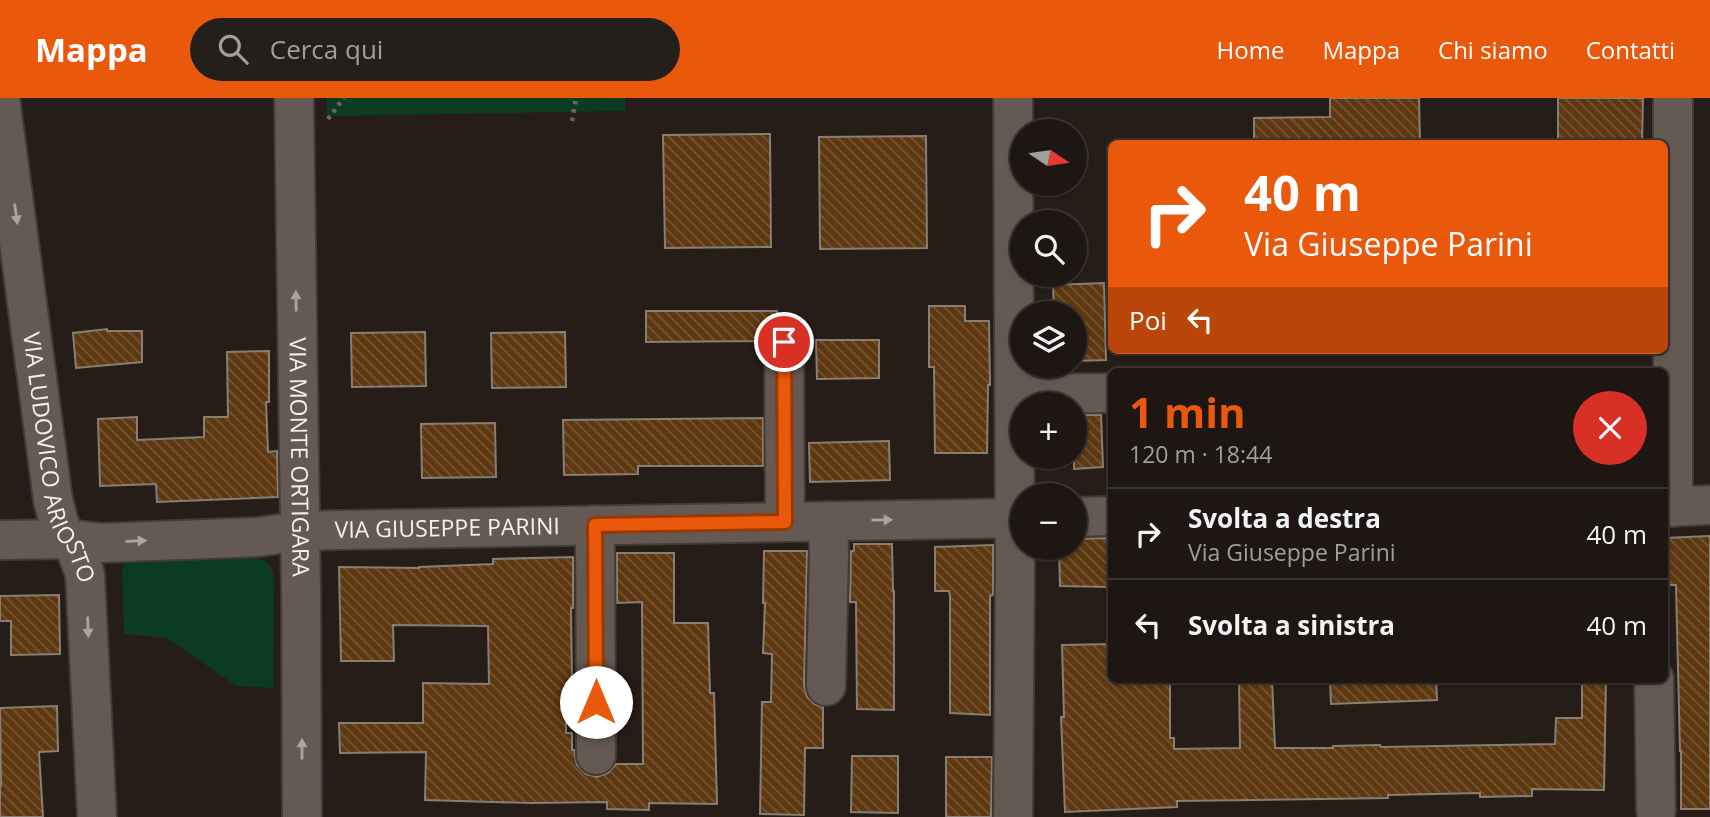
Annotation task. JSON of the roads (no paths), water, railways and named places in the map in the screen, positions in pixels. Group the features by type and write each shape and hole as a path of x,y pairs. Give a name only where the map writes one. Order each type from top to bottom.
{"street":[{"name":"VIA LUDOVICO ARIOSTO","path":"0,98 53,500 59,523 80,559 85,574 97,817"},
{"name":"VIA MONTE ORTIGARA","path":"294,98 302,817"},
{"path":"1013,98 1014,392"},
{"path":"1673,98 1668,507 1710,505"},
{"path":"784,342 785,522"},
{"path":"1087,393 1108,393"},
{"path":"1087,517 1108,516"},
{"name":"VIA GIUSEPPE PARINI","path":"0,540 68,539 101,543 259,537 299,531 1010,518"},
{"path":"826,686 828,521"},
{"path":"595,525 596,755"},
{"path":"1013,817 1017,560"},
{"path":"1654,683 1656,811"}]}
